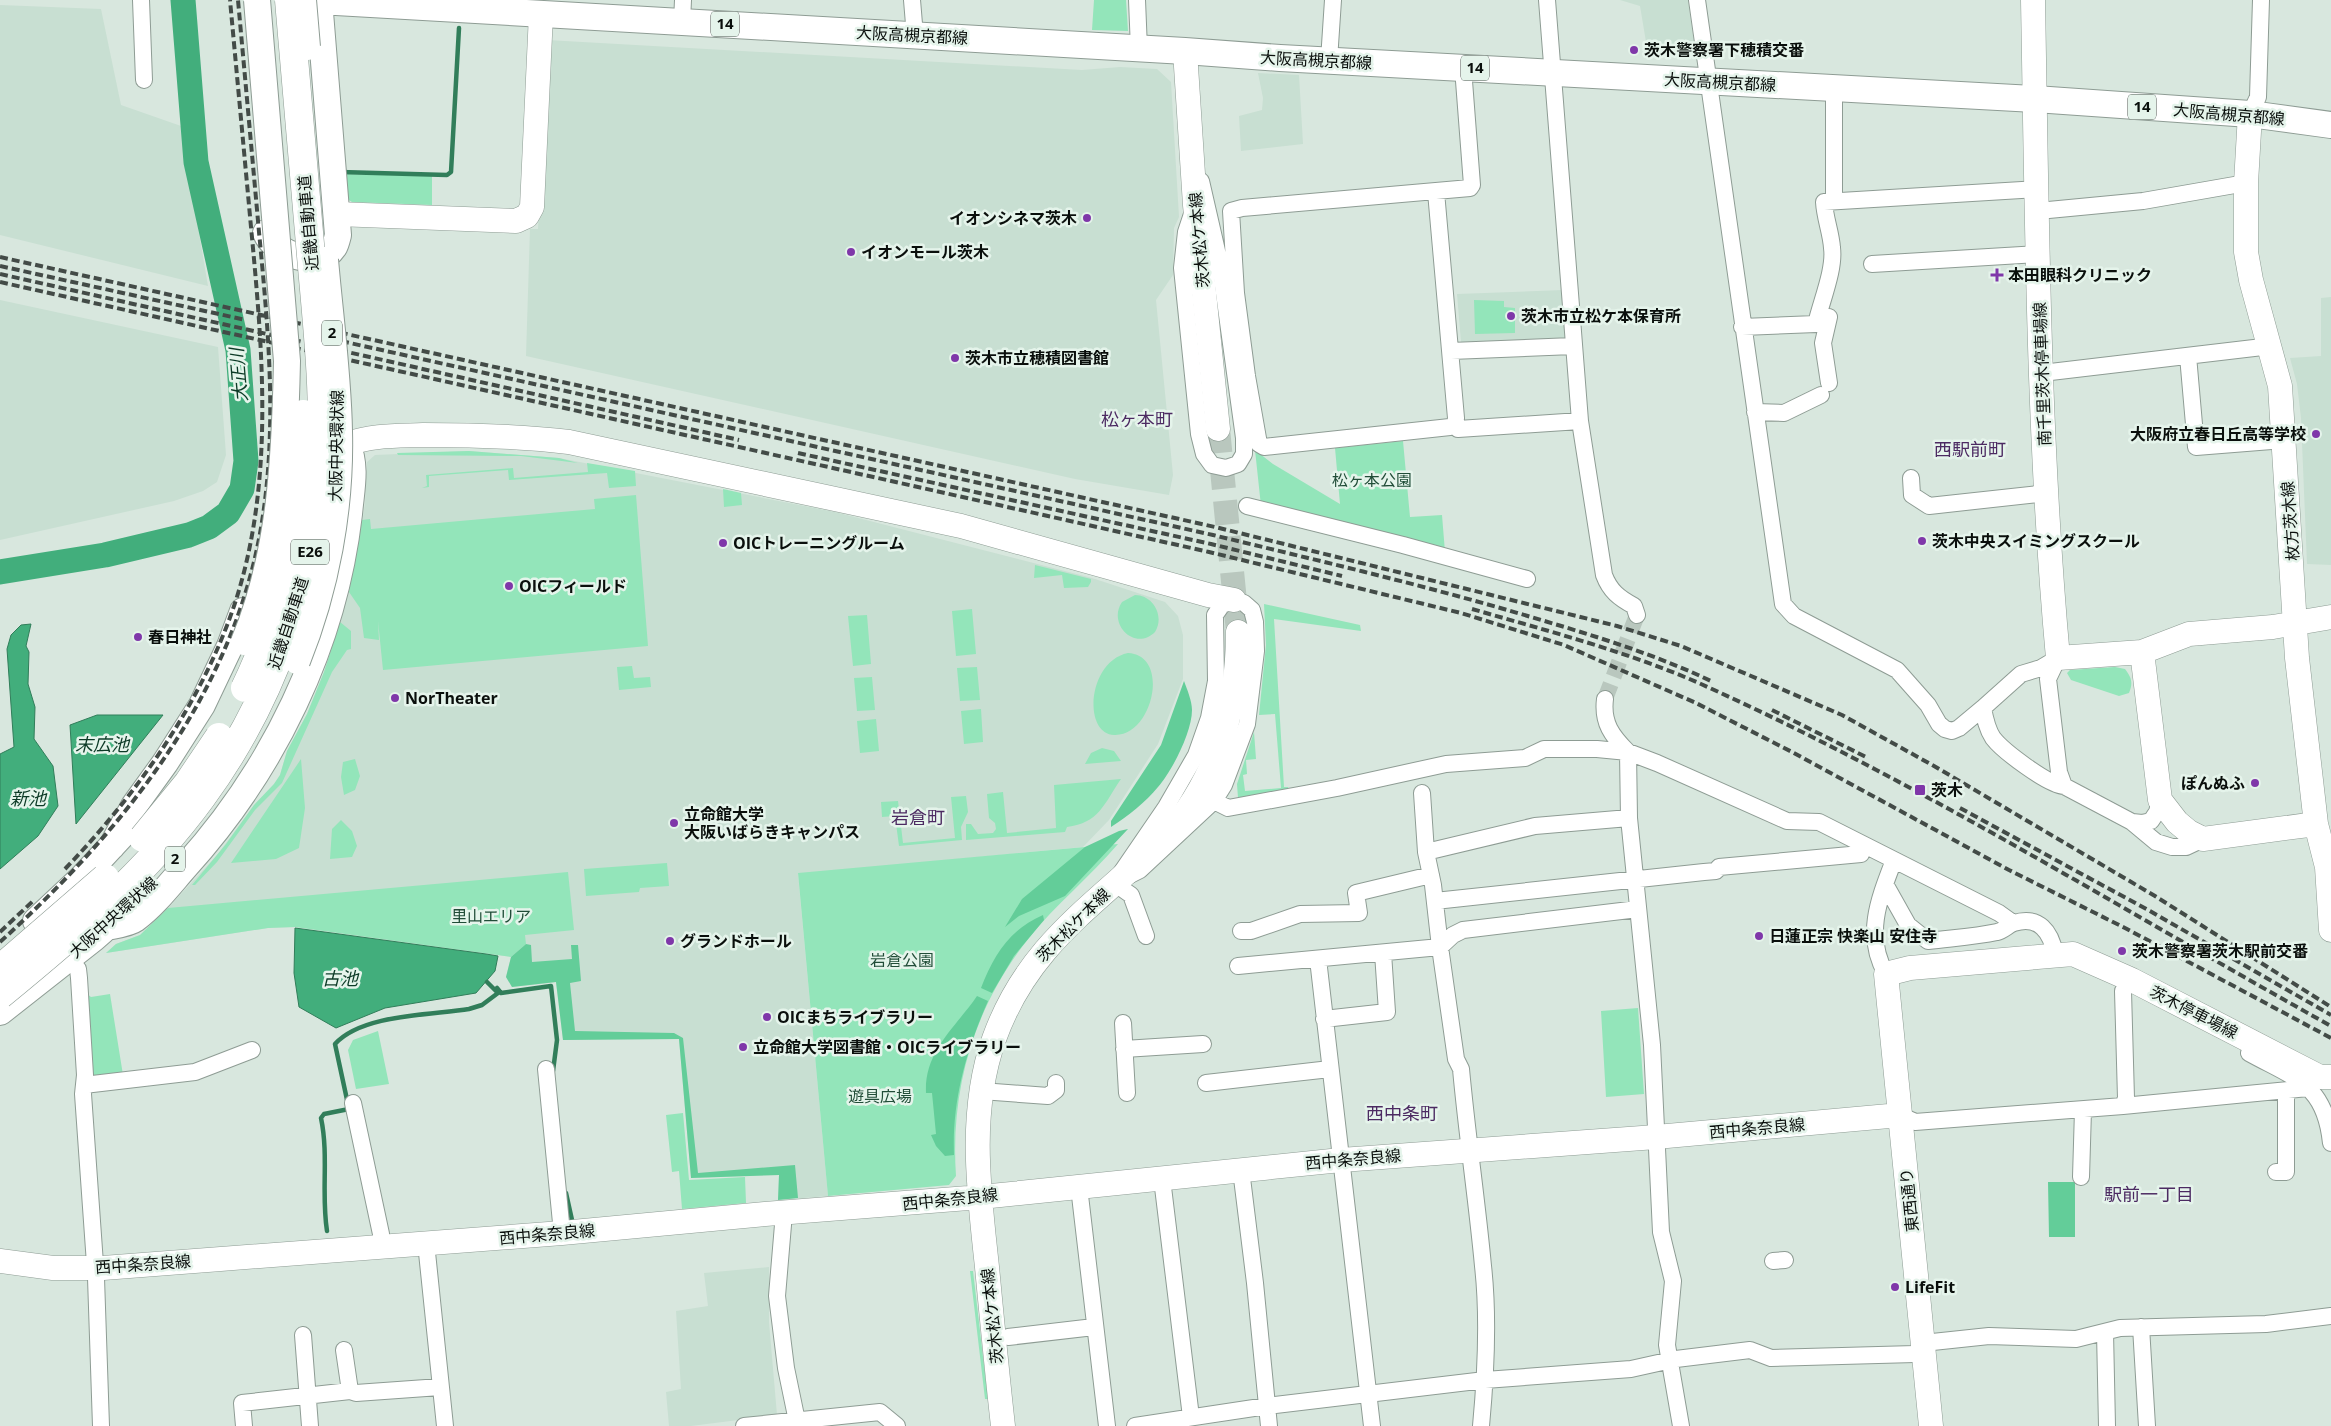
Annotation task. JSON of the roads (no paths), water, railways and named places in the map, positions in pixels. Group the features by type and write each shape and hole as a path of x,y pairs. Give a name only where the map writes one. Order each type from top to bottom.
{"highway":[{"name":"近畿自動車道","path":"0,969 103,880 162,818 212,750 251,675 281,591 291,550 298,502 303,430 303,363 273,0"},
{"name":"近畿自動車道","path":"0,996 109,900 168,839 203,797 249,723 268,684 286,640 299,598 310,555 317,506 321,460 322,413 312,266 289,0"}],"main road":[{"path":"244,0 266,235 282,251 298,258 320,256 334,248 338,235 310,0"},
{"path":"0,953 52,907 112,846 169,779 193,744 217,703 256,613 279,510 286,425 288,361 257,0"},
{"name":"大阪高槻京都線","path":"310,0 537,9 683,11 915,36 2035,99 2250,114 2331,125"},
{"name":"大阪中央環状線","path":"0,1012 106,928 179,856 228,792 247,763 279,704 297,661 319,596 331,541 339,473 340,431 310,0"},
{"path":"106,928 134,920 194,857 221,825 251,783 284,724 311,663 343,554 354,467 347,444 332,433 314,429 297,431 283,438 279,447 274,488 255,574 230,646 202,705 134,806 112,846"}],"street":[{"path":"141,0 144,80"},
{"path":"912,0 915,36"},
{"path":"1137,0 1139,48"},
{"path":"1329,60 1333,0"},
{"path":"1547,0 1580,421 1602,561 1608,586 1620,598 1634,606 1637,616"},
{"path":"1697,0 1781,596 1787,610 1794,616 1897,670 1928,704 1939,724 1945,730 1959,728 2021,674 2041,668 2058,658 2142,652 2189,634 2273,627 2331,618"},
{"name":"南千里茨木停車場線","path":"2033,0 2042,373 2047,493 2058,658"},
{"path":"2250,114 2258,98 2261,0"},
{"path":"337,214 516,221 527,216 532,207 537,9"},
{"name":"茨木松ケ本線","path":"1185,51 1195,205 1218,429"},
{"path":"1455,424 1450,427 1270,447 1264,447 1259,444 1247,376 1230,211 1242,208 1470,188 1472,185 1463,68"},
{"path":"1834,88 1834,201"},
{"name":"枚方茨木線","path":"2250,114 2246,184 2246,252 2251,280 2271,346 2280,386 2296,622 2296,658 2327,834 2331,930"},
{"path":"1192,153 1203,185 1220,264 1244,438 1244,454 1238,464 1226,468 1212,465 1204,454 1199,434 1182,268 1186,232 1195,205"},
{"path":"1754,412 1784,413 1825,389 1824,321 1832,262 1832,247 1825,219 1824,202 2143,200 2246,184"},
{"path":"1436,192 1451,351 1455,424 1458,429 1580,421"},
{"path":"1872,264 2038,254"},
{"path":"1742,327 1824,321"},
{"path":"1451,351 1573,346"},
{"path":"2042,373 2271,346"},
{"path":"2188,356 2196,447 2284,440"},
{"path":"347,444 366,436 473,435 526,437 569,442 961,526 1211,605 1234,600 1244,602 1254,616 1256,651 1253,685 1247,724 1224,786 1214,801 1140,870 1114,883"},
{"path":"1911,478 1912,494 1929,506 2047,493"},
{"path":"1247,506 1403,545 1526,579"},
{"path":"1114,883 1175,793 1202,742 1216,681 1211,605"},
{"name":"茨木松ケ本線","path":"1003,1426 981,1197 977,1130 981,1091 995,1038 1022,982 1050,944 1114,883 1158,845 1181,818 1215,760 1233,701 1237,671 1238,632"},
{"path":"2132,822 2142,824 2151,821 2157,812 2160,800 2142,652"},
{"path":"2058,658 2048,679 2057,758 2064,786"},
{"path":"1605,699 1604,719 1609,731 1628,752 1629,818 1652,1045 1661,1232 1673,1281 1667,1345 1681,1426"},
{"path":"1983,708 1987,725 1994,739 2037,774 2055,785 2064,786 2132,822 2156,842 2172,847 2186,847 2204,839 2327,834"},
{"path":"1214,801 1228,808 1337,788 1446,764 1525,758 1544,749 1597,749 1628,752 1787,821 1819,822 1999,913 2012,923"},
{"path":"1422,793 1426,852 1435,901 1456,1059 1461,1070 1468,1149 1484,1268 1485,1380 1480,1426"},
{"path":"2160,800 2177,822 2189,832 2204,839"},
{"path":"1426,852 1535,826 1629,818"},
{"path":"1435,901 1716,870 1719,867 1860,854 1864,845"},
{"path":"1886,974 1878,960 1875,921 1877,904 1894,860"},
{"path":"1241,931 1250,931 1300,914 1359,913 1356,893 1430,875"},
{"path":"1114,883 1131,895 1146,936"},
{"path":"1885,884 1908,925 1928,941 1999,932 2012,923 2030,921 2046,929 2052,938 2055,954"},
{"path":"1238,966 1440,947 1452,935 1463,930 1638,909"},
{"path":"1324,1019 1388,1012 1382,953"},
{"name":"茨木停車場線","path":"1886,974 1910,968 2055,954 2073,954 2128,985 2320,1077 2331,1077"},
{"path":"67,959 78,969 79,978 95,1268 101,1426"},
{"path":"1318,959 1372,1426"},
{"name":"東西通り","path":"1886,974 1900,1115 1919,1348 1932,1426"},
{"path":"2123,1106 2126,1098 2128,985 2295,1078 2308,1088 2320,1100 2326,1112 2331,1143"},
{"path":"1123,1023 1127,1093"},
{"path":"1124,1049 1203,1044"},
{"path":"84,1085 195,1072 252,1050"},
{"path":"546,1069 562,1234"},
{"path":"1206,1083 1330,1069"},
{"path":"981,1091 1048,1096 1056,1090 1056,1083"},
{"path":"1900,1115 1915,1122 2083,1110 2247,1092 2286,1091 2308,1088"},
{"path":"2276,1172 2286,1172 2286,1091"},
{"path":"353,1103 381,1234 381,1245"},
{"path":"2081,1177 2083,1110"},
{"name":"西中条奈良線","path":"0,1261 53,1268 95,1268 381,1245 562,1234 981,1197 1341,1160 1468,1149 1656,1137 1900,1115"},
{"path":"1241,1170 1255,1283 1269,1426"},
{"path":"1162,1179 1191,1417"},
{"path":"1079,1187 1107,1426"},
{"path":"784,1213 777,1296 786,1368 797,1420"},
{"path":"426,1243 445,1426"},
{"path":"1135,1426 1267,1406 1485,1380 1631,1369 1676,1359 1750,1350 1771,1358 1919,1348 1989,1336 2076,1339 2120,1328 2266,1324 2331,1316"},
{"path":"1008,1337 1094,1327"},
{"path":"2141,1327 2147,1426"},
{"path":"2104,1332 2106,1426"},
{"path":"303,1335 310,1426"},
{"path":"344,1350 350,1391"},
{"path":"244,1426 242,1403 350,1391 356,1393 440,1387"},
{"path":"744,1426 880,1412 897,1426"}],"water":[{"name":"新池","path":"31,624 26,646 29,652 28,684 35,707 34,739 53,766 58,806 38,836 0,869 0,754 14,747 7,649 11,635 21,625"},
{"name":"末広池","path":"97,715 163,715 76,824 70,725"},
{"name":"古池","path":"295,928 498,956 495,971 476,993 385,1008 336,1028 299,1007 294,973"}],"waterway":[{"name":"大正川","path":"0,572 105,555 189,535 209,527 228,513 242,489 246,461 238,350 196,162 183,0"},
{"path":"340,172 447,175 451,172 459,28"},
{"path":"327,1231 325,1217 324,1146 321,1118 324,1114 349,1109 335,1044 347,1034 380,1021 469,1009 482,1005 498,993 487,982"},
{"path":"497,988 501,993 551,986 557,1040 553,1071"},
{"path":"566,1193 572,1220"}],"tunnel":[{"path":"1218,429 1238,632"},
{"path":"1605,699 1637,615"}],"railway":[{"path":"65,869 91,841 140,780 184,715 219,645 233,609 246,562 255,515 260,468 262,371 230,0"},
{"path":"0,942 91,852 132,802 169,751 202,696 229,639 250,578 263,515 267,480 270,444 270,374 238,0"},
{"path":"0,257 1215,527 1617,626 1681,646 1842,715 1934,766 2155,896 2331,1007"},
{"path":"0,266 246,320"},
{"path":"0,274 739,440"},
{"path":"0,282 1209,552 1461,613 1564,645 1696,703 1792,752 2009,870 2125,928 2331,1038"},
{"path":"341,341 1213,535 1367,573 1483,603 1593,636 1665,661 1711,681"},
{"path":"798,453 1211,544 1342,576"},
{"path":"1472,609 1588,643 1674,672 1782,722 1862,762 2019,848 2331,1026"},
{"path":"1772,710 1866,757"},
{"path":"1960,808 2150,911 2331,1015"},
{"path":"0,932 33,901"}],"place":[{"name":"茨木警察署下穂積交番","path":"1634,50"},
{"name":"イオンシネマ茨木","path":"1087,218"},
{"name":"イオンモール茨木","path":"851,252"},
{"name":"本田眼科クリニック","path":"1997,275"},
{"name":"茨木市立松ケ本保育所","path":"1511,316"},
{"name":"茨木市立穂積図書館","path":"955,358"},
{"name":"大阪府立春日丘高等学校","path":"2316,434"},
{"name":"茨木中央スイミングスクール","path":"1922,541"},
{"name":"OICトレーニングルーム","path":"723,543"},
{"name":"OICフィールド","path":"509,586"},
{"name":"春日神社","path":"138,637"},
{"name":"NorTheater","path":"395,698"},
{"name":"ぽんぬふ","path":"2255,783"},
{"name":"茨木","path":"1920,790"},
{"name":"立命館大学 大阪いばらきキャンパス","path":"674,823"},
{"name":"日蓮正宗 快楽山 安住寺","path":"1759,936"},
{"name":"グランドホール","path":"670,941"},
{"name":"茨木警察署茨木駅前交番","path":"2122,951"},
{"name":"OICまちライブラリー","path":"767,1017"},
{"name":"立命館大学図書館・OICライブラリー","path":"743,1047"},
{"name":"LifeFit","path":"1895,1287"}],"district":[{"name":"松ヶ本町","path":"1137,420"},
{"name":"西駅前町","path":"1970,450"},
{"name":"岩倉町","path":"918,818"},
{"name":"西中条町","path":"1402,1114"},
{"name":"駅前一丁目","path":"2149,1195"}],"park label":[{"name":"松ヶ本公園","path":"1372,480"},
{"name":"里山エリア","path":"491,916"},
{"name":"岩倉公園","path":"902,960"},
{"name":"遊具広場","path":"880,1096"}]}
